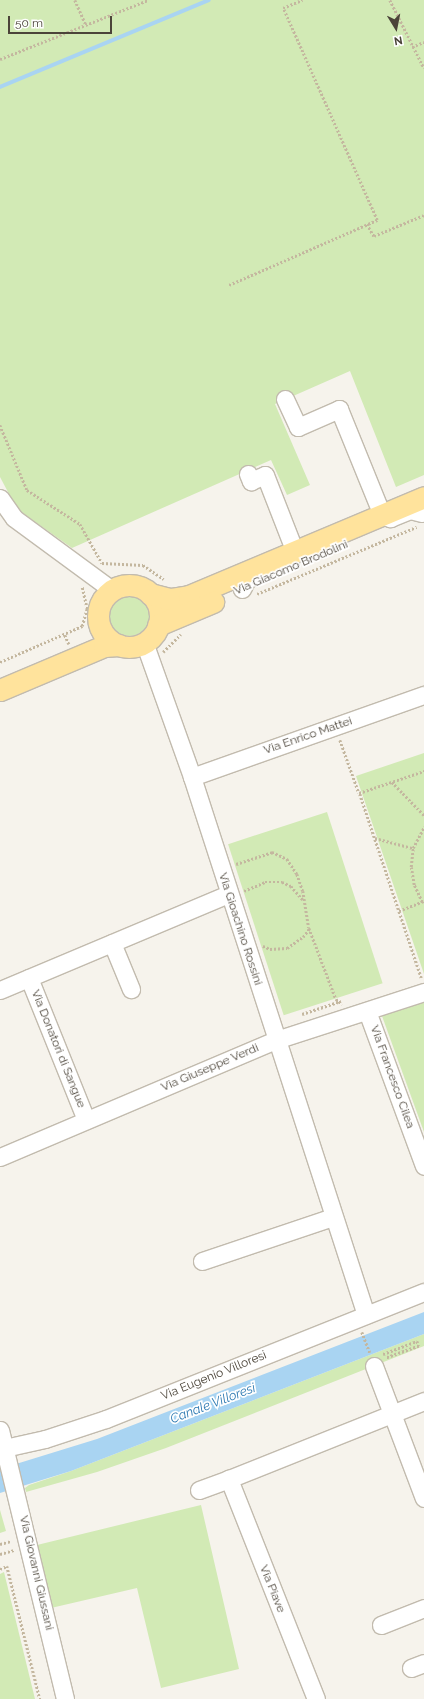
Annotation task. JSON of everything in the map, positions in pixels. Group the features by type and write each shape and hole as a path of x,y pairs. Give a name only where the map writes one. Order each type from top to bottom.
{"main road":[{"name":"Via Giacomo Brodolini","path":"150,594 166,598 186,597 382,515 423,507"},
{"name":"Via Giacomo Brodolini","path":"158,625 242,589 423,507"},
{"path":"0,677 81,642 90,633 98,617 102,600 112,590 131,585 150,594 159,607 158,625 153,635 144,642 131,646 119,644 104,646 0,690"},
{"path":"98,617 104,633 119,644"}],"street":[{"path":"285,399 298,426 339,409 382,515"},
{"path":"242,589 247,579 288,562 295,552 264,475 251,481 248,474"},
{"path":"0,498 14,518 97,568 112,590"},
{"name":"Via Gioachino Rossini","path":"144,642 234,893 276,1040 366,1315"},
{"name":"Via Enrico Mattei","path":"192,777 424,695"},
{"path":"0,990 234,893"},
{"path":"112,943 131,989"},
{"name":"Via Donatori di Sangue","path":"29,978 86,1120"},
{"name":"Via Giuseppe Verdi","path":"0,1157 276,1040 367,1011 424,987"},
{"name":"Via Francesco Cilea","path":"367,1011 424,1166"},
{"path":"202,1261 333,1218"},
{"name":"Via Eugenio Villoresi","path":"5,1454 106,1419 424,1292"},
{"path":"374,1359 392,1414 424,1498"},
{"path":"199,1490 424,1401"},
{"name":"Via Giovanni Giussani","path":"0,1430 65,1699"},
{"name":"Via Piave","path":"229,1479 316,1699"},
{"path":"381,1625 424,1608"}],"path":[{"path":"75,0 86,24"},
{"path":"0,59 148,0"},
{"path":"229,285 377,220 283,8 302,0"},
{"path":"390,0 412,47 424,68"},
{"path":"412,47 424,42"},
{"path":"367,224 374,236 424,216"},
{"path":"0,426 27,490 80,524 97,568"},
{"path":"0,662 82,626 87,609 81,583 97,568 142,565 170,581"},
{"path":"335,726 359,792 424,987"},
{"path":"359,792 424,771"},
{"path":"392,782 424,815"},
{"path":"399,911 423,902 414,885 412,873 413,848 424,826"},
{"path":"374,838 413,848"},
{"path":"232,868 238,862 272,852 287,859 297,874 303,891 303,901 309,928 336,999 341,1001 347,1017"},
{"path":"234,893 264,882 278,881 291,886 303,901"},
{"path":"256,943 270,949 287,948 300,940 309,928"},
{"path":"297,1016 341,1001"},
{"path":"362,1333 374,1359 374,1363 419,1346 417,1341 374,1359"},
{"path":"0,1544 14,1540"},
{"path":"0,1554 16,1550"},
{"path":"0,1569 7,1566 40,1699"}],"green space":[{"path":"0,0 424,0 424,475 396,487 350,371 275,404 310,485 287,495 271,460 72,548 17,509 0,477"},
{"path":"129,594 144,600 150,615 144,630 129,636 114,630 108,615 114,600"},
{"path":"424,753 424,974 356,776"},
{"path":"327,812 383,983 284,1015 228,844"},
{"path":"424,1002 424,1132 382,1016"},
{"path":"424,1334 424,1346 166,1448 97,1472 26,1492 25,1488 29,1485 71,1471"},
{"path":"201,1505 239,1669 161,1688 137,1588 51,1608 37,1545"},
{"path":"0,1510 6,1531 0,1533"},
{"path":"4,1572 35,1699 0,1699 0,1574"}],"water":[{"name":"Canale Villoresi","path":"424,1312 424,1334 71,1471 0,1493 0,1471 3,1468 97,1439"}],"waterway":[{"path":"0,87 209,0"}]}
